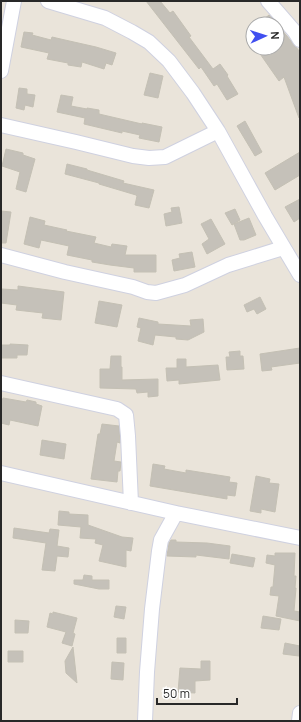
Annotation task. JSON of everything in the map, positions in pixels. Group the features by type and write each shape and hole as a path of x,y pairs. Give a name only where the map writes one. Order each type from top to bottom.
{"street":[{"path":"1,71 14,1"},
{"path":"48,1 105,18 149,42 169,62 193,93 218,131 283,248 300,275"},
{"path":"268,1 295,32 300,40"},
{"path":"1,125 133,156 149,158 165,157 218,131"},
{"path":"1,255 65,272 156,293 185,285 228,265 283,248"},
{"path":"1,383 117,410 126,415 131,503"},
{"path":"1,473 176,513 300,538"},
{"path":"145,721 152,609 159,551 161,540 176,513"},
{"path":"299,721 300,713"}],"building":[{"path":"146,1 160,1 170,13 173,11 191,36 189,37 213,69 220,64 228,75 227,76 238,94 227,100 217,84 214,86 201,67 199,69"},
{"path":"24,32 33,33 32,35 51,40 52,37 116,53 112,65 106,63 104,69 82,62 81,67 68,65 68,63 47,59 49,53 21,47"},
{"path":"285,34 300,52 300,118 284,77 279,81 262,56 285,56"},
{"path":"150,73 163,76 158,98 144,95"},
{"path":"19,88 27,89 27,94 35,95 33,107 25,105 24,110 16,108"},
{"path":"61,95 73,97 71,106 99,110 99,114 162,127 159,142 139,138 140,135 122,131 122,133 84,124 85,118 57,112"},
{"path":"245,121 262,152 255,156 237,126"},
{"path":"6,149 23,153 23,155 35,159 26,192 16,189 20,172 2,166"},
{"path":"300,152 300,175 275,190 265,173"},
{"path":"67,164 124,181 123,183 154,190 149,208 135,205 136,195 65,174"},
{"path":"300,199 300,218 294,222 285,207"},
{"path":"179,207 182,223 166,226 164,214 172,212 171,208"},
{"path":"235,209 240,220 232,225 225,213"},
{"path":"1,211 11,212 6,243 1,243"},
{"path":"30,217 45,221 44,225 96,237 94,243 111,247 112,244 127,246 125,255 156,255 156,272 134,272 134,268 92,262 92,260 67,255 69,246 41,240 39,248 24,244"},
{"path":"249,218 256,235 240,240 234,224"},
{"path":"211,219 225,244 207,254 202,244 209,239 201,224"},
{"path":"192,252 195,267 174,271 172,260 180,258 179,254"},
{"path":"18,286 64,292 61,320 42,318 43,313 16,310 17,305 1,303 2,289 18,290"},
{"path":"260,297 266,309 257,314 254,309 247,312 244,305"},
{"path":"99,301 122,305 117,327 95,323"},
{"path":"139,318 158,322 158,324 191,326 190,320 203,319 204,332 188,340 155,335 153,345 138,341 141,328 137,327"},
{"path":"1,345 28,345 27,355 17,355 17,358 1,358"},
{"path":"300,348 300,363 271,367 272,370 262,371 260,354"},
{"path":"240,351 240,356 243,356 244,369 227,370 226,357 230,357 229,352"},
{"path":"111,356 121,356 122,380 158,379 158,396 148,397 148,392 137,393 136,389 100,388 100,369 110,369"},
{"path":"177,359 186,359 186,367 218,365 220,380 179,384 179,380 167,381 166,368 177,368"},
{"path":"3,398 26,402 27,400 36,402 36,404 42,406 38,426 10,420 9,425 1,423 1,399"},
{"path":"102,424 119,426 120,443 117,442 114,461 121,462 117,482 91,479 98,434 100,434"},
{"path":"42,440 66,444 64,459 40,455"},
{"path":"153,464 165,466 164,469 186,473 186,470 230,477 229,482 237,483 235,496 227,495 227,499 150,486"},
{"path":"256,476 270,479 269,483 279,484 275,512 261,509 261,513 250,511"},
{"path":"59,511 69,512 69,514 88,515 88,525 122,537 133,538 131,551 126,550 126,567 99,561 103,545 95,543 96,539 80,538 81,527 58,525"},
{"path":"14,528 49,533 50,529 59,530 57,546 69,548 68,557 57,556 55,571 42,570 46,543 13,538"},
{"path":"171,540 176,540 176,542 207,543 230,546 229,559 196,555 196,557 167,556 169,543"},
{"path":"275,553 295,553 294,576 296,576 296,588 294,611 300,612 300,621 276,616 279,596 270,595 271,587 273,587 275,565 266,563 267,555 275,556"},
{"path":"232,554 255,558 253,567 230,563"},
{"path":"84,575 92,576 92,580 109,580 109,589 99,589 74,584 74,580 83,580"},
{"path":"116,606 126,607 124,619 114,617"},
{"path":"53,612 77,618 73,633 75,634 72,646 62,643 66,632 47,627 50,613 53,614"},
{"path":"263,616 281,619 279,630 261,628"},
{"path":"15,620 29,621 28,633 15,633"},
{"path":"117,638 126,638 126,653 117,653"},
{"path":"285,643 300,646 299,656 283,654"},
{"path":"73,647 77,683 66,673 65,661"},
{"path":"8,651 23,651 23,662 8,662"},
{"path":"201,661 210,661 210,680 195,681 195,693 178,692 180,668 201,669"},
{"path":"112,662 124,663 123,680 111,679"}]}
